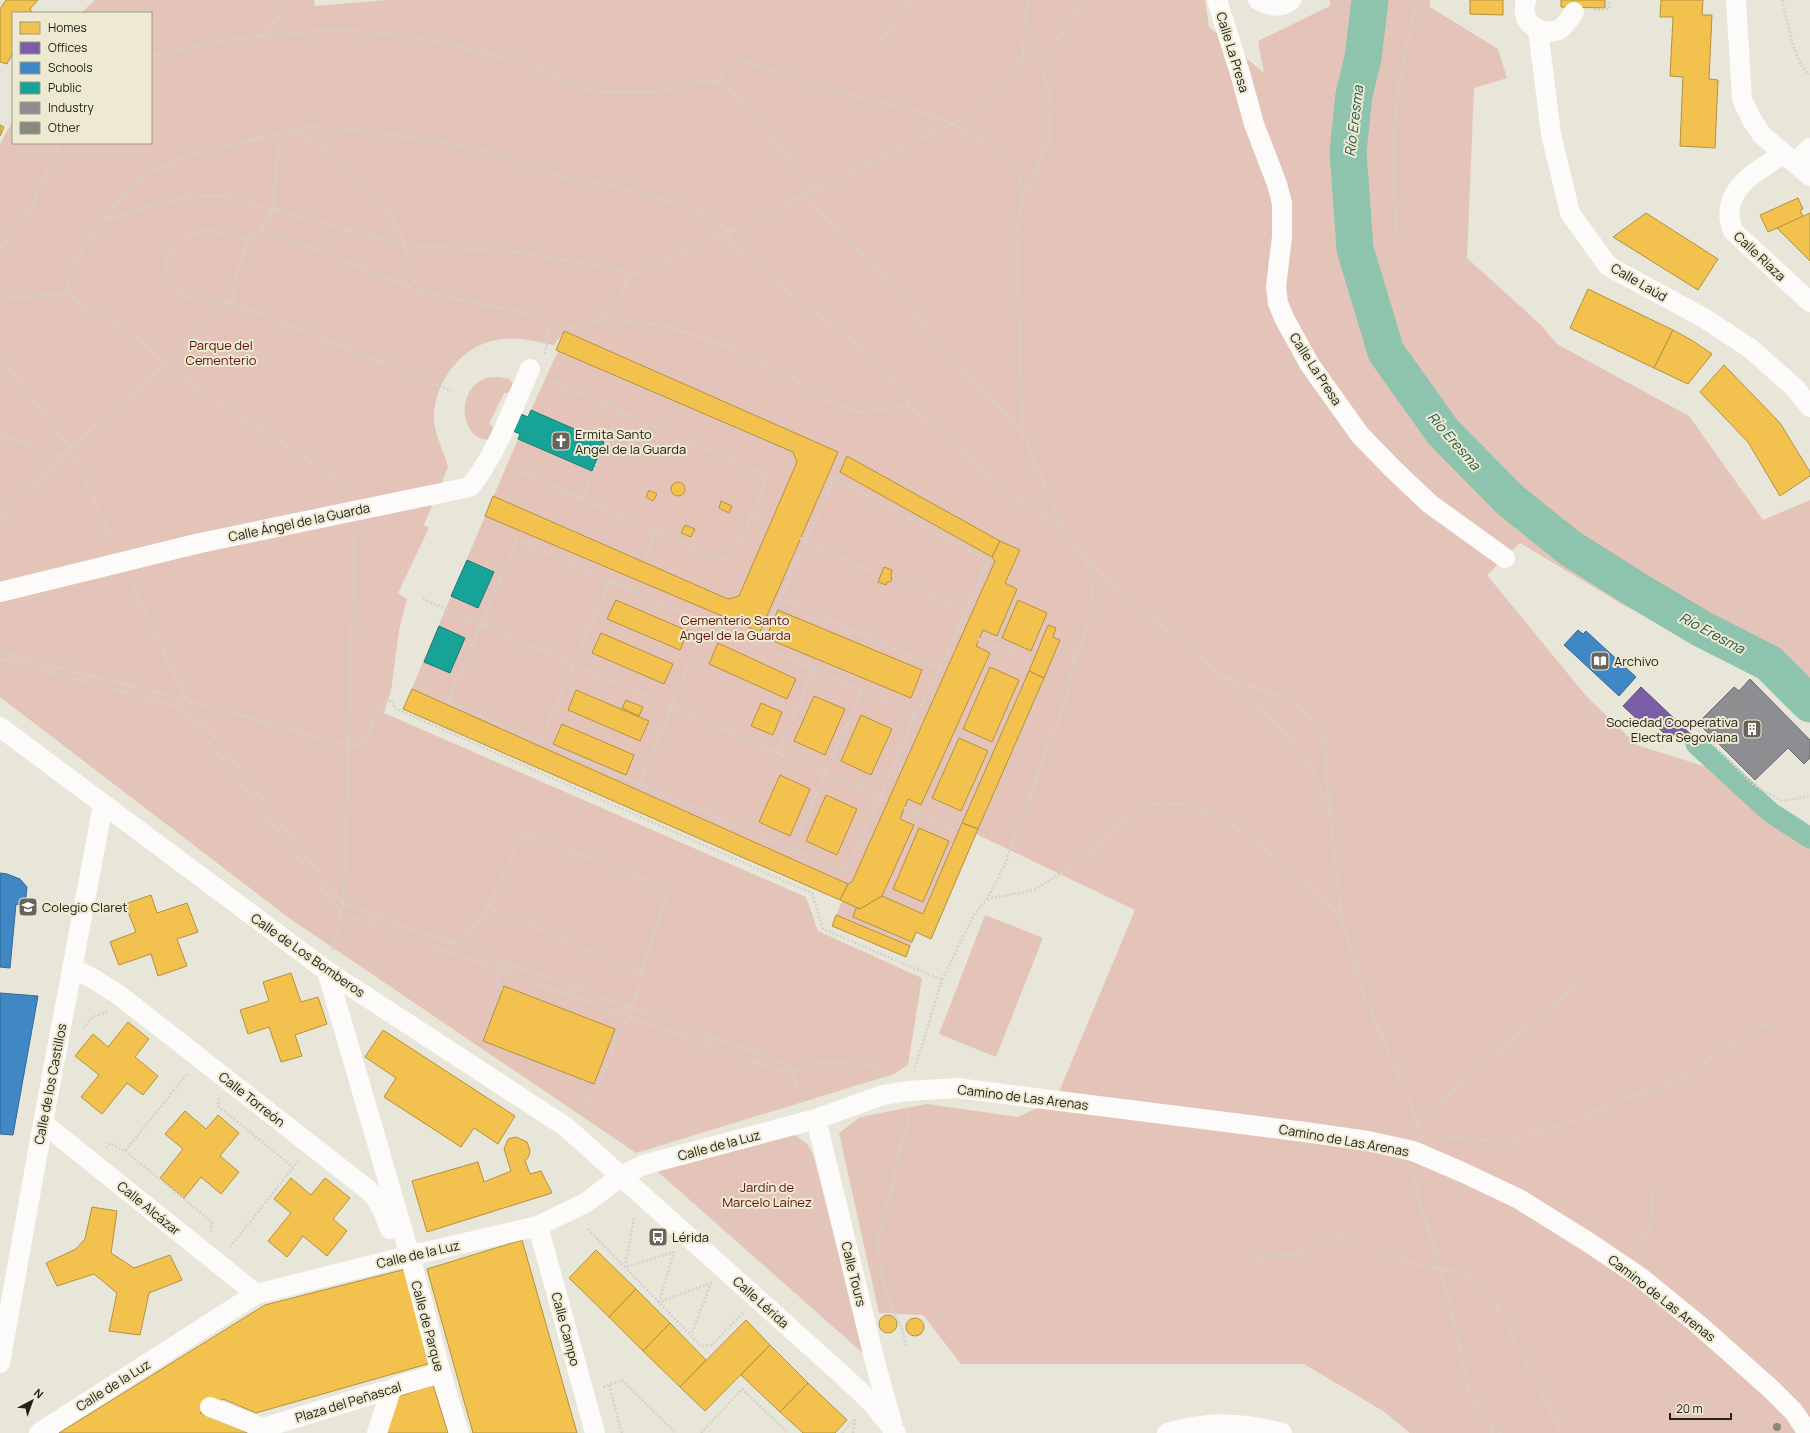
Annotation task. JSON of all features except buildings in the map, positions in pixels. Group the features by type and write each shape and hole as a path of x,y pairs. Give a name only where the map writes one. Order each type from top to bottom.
{"street":[{"name":"Calle La Presa","path":"1217,0 1254,124 1277,184 1282,203 1282,237 1276,287 1278,303 1284,318 1310,365 1360,435 1430,504 1505,558"},
{"path":"1258,0 1264,4 1276,6 1285,5 1291,0"},
{"path":"1526,0 1525,12 1529,23 1538,30 1551,31 1559,29 1566,24 1574,12"},
{"path":"1736,0 1742,99 1752,120 1762,135 1810,176"},
{"name":"Calle Laúd","path":"1538,30 1551,134 1570,213 1608,266 1704,318 1751,349 1796,389 1810,407"},
{"name":"Calle Riaza","path":"1810,148 1790,159 1757,171 1738,188 1731,198 1728,221 1733,231 1810,302"},
{"name":"Calle Ángel de la Guarda","path":"0,592 200,543 470,487 480,474 497,442 530,369"},
{"name":"Calle de Los Bomberos","path":"0,727 103,805 566,1127 621,1176"},
{"name":"Calle de los Castillos","path":"0,1364 43,1123 103,805"},
{"name":"Calle de Parque","path":"330,963 405,1257 459,1433"},
{"name":"Calle Torreón","path":"72,968 92,978 119,995 373,1194 382,1207 405,1257"},
{"name":"Camino de Las Arenas","path":"816,1119 883,1095 908,1091 957,1088 1306,1132 1368,1141 1418,1153 1519,1199 1588,1242 1626,1268 1699,1325 1771,1389 1794,1412 1808,1433"},
{"name":"Calle de la Luz","path":"39,1433 256,1294 538,1226 587,1202 621,1176 643,1165 816,1119"},
{"name":"Calle Tours","path":"816,1119 865,1320 895,1431"},
{"name":"Calle Alcázar","path":"43,1123 256,1294"},
{"path":"367,1189 384,1173"},
{"name":"Calle Lérida","path":"621,1176 668,1220 839,1372 870,1402 895,1431"},
{"name":"Calle Campo","path":"538,1226 594,1433"},
{"name":"Plaza del Peñascal","path":"210,1407 264,1428 380,1392 391,1390 397,1386 441,1373"},
{"path":"377,1433 391,1390"},
{"path":"1167,1433 1212,1423 1246,1425 1282,1433"}],"path":[{"path":"262,36 292,0"},
{"path":"873,50 905,10 910,0"},
{"path":"103,222 164,202 190,197 222,196 404,245 520,252 639,274 814,188 950,123 969,116 1016,68 1022,55 1026,14 1029,0"},
{"path":"1038,65 1084,4 1084,0"},
{"path":"1397,237 1394,187 1394,134 1401,69 1417,0"},
{"path":"1782,0 1797,56 1803,68 1810,74"},
{"path":"152,56 233,39 332,30 381,33 443,43 524,62 577,87 608,92 656,92 703,81 718,82 734,94 814,188"},
{"path":"1022,55 1043,69 1049,93 1048,108 1050,137 1023,198 1016,233 1023,434"},
{"path":"718,82 723,68 733,63 744,61 851,95 930,115 950,123 990,146 1019,176 1023,198"},
{"path":"351,495 347,486 196,387 165,364 144,343 127,330 80,304 70,293 67,286 69,276 84,246 122,196 138,179 152,171 212,149 291,131 309,127 358,129 474,148 554,175 604,184 686,205 708,216 729,230"},
{"path":"291,131 329,150 373,193 390,212 404,245 418,291"},
{"path":"0,518 70,448 165,364 232,302 235,280 248,240 262,230 272,210 280,134"},
{"path":"0,248 29,213 59,144"},
{"path":"804,193 846,240 872,262 935,339 1023,434 1063,528 1087,562 1248,698 1289,738 1308,762 1330,815"},
{"path":"248,240 209,230 194,232 183,238 174,246 167,258 166,271 175,290 196,301 232,302 451,391"},
{"path":"262,230 315,249 418,291 525,312 540,319 548,333 548,345"},
{"path":"729,230 728,241 786,290 874,358 910,406 1007,491 1063,528"},
{"path":"600,321 622,292 631,273"},
{"path":"0,300 70,293"},
{"path":"548,333 608,319 662,324 736,349 798,380 825,401 861,412 910,406"},
{"path":"0,355 70,448 116,548"},
{"path":"516,470 715,557 726,559 732,556 764,487 765,477 762,473 552,381"},
{"path":"582,499 620,410"},
{"path":"0,434 61,457"},
{"path":"759,645 834,478 988,561 940,668 916,714 880,798 845,872 448,702 517,540 916,714"},
{"path":"751,517 769,525"},
{"path":"645,558 656,531"},
{"path":"330,963 343,904 350,746 354,534"},
{"path":"800,538 873,572"},
{"path":"906,1346 902,1328 893,1310 882,1279 878,1238 895,1180 896,1161 909,1119 908,1091 942,980 974,915 987,899 1005,864 1068,693 1074,663 1094,611 1092,588 1087,562"},
{"path":"131,579 186,700 343,904 789,1065 808,1112 816,1119"},
{"path":"540,742 610,580"},
{"path":"899,581 965,611"},
{"path":"780,598 940,668"},
{"path":"423,599 888,801"},
{"path":"639,785 672,708 706,622"},
{"path":"957,630 963,632"},
{"path":"978,639 1028,660"},
{"path":"0,652 186,700 350,746 368,739 371,724 379,705 388,701 393,702 394,708 812,893 823,929 942,980"},
{"path":"0,659 181,707 342,914 781,1071 791,1072 814,1062 876,1066 893,1075 908,1091"},
{"path":"777,753 814,669"},
{"path":"1219,674 1287,699 1301,707 1326,744 1330,815 1338,904 1341,916 1364,995 1418,1121 1417,1193 1448,1296 1470,1395 1490,1424 1501,1433"},
{"path":"792,850 862,690"},
{"path":"1687,719 1755,786 1782,801 1810,796"},
{"path":"987,899 1034,890 1082,860 1123,820 1147,806 1165,803 1186,805 1221,817 1280,860 1341,916"},
{"path":"904,808 953,830"},
{"path":"454,943 482,919 487,905 523,833 668,888 629,1016 620,1031 598,1086 577,1116"},
{"path":"487,905 641,974"},
{"path":"502,961 496,983 502,990"},
{"path":"1418,1121 1582,980"},
{"path":"81,1030 93,1017 110,1011"},
{"path":"1418,1153 1447,1137 1507,1142 1548,1128 1562,1125 1627,1098 1661,1088 1745,1038 1753,1029 1765,1024 1779,1028"},
{"path":"125,1151 200,1058"},
{"path":"102,1154 110,1143 125,1151 212,1222 211,1236"},
{"path":"226,1254 300,1158"},
{"path":"1626,1268 1650,1227 1652,1186"},
{"path":"625,1267 634,1218"},
{"path":"588,1229 701,1346 712,1345 745,1312"},
{"path":"1254,1264 1264,1256 1298,1255 1337,1236 1423,1266 1453,1271 1476,1281 1491,1294 1560,1433"},
{"path":"625,1267 674,1252 659,1302"},
{"path":"659,1302 711,1283 691,1335"},
{"path":"584,1394 622,1380 676,1433"},
{"path":"609,1385 622,1433"},
{"path":"701,1433 742,1389 788,1433"},
{"path":"842,1433 855,1419 853,1433"},
{"path":"1490,1424 1493,1433"}],"green space":[{"path":"95,0 314,0 315,6 387,0 1205,0 1209,27 1264,73 1258,41 1330,6 1330,0 1430,0 1430,7 1498,49 1507,78 1474,88 1467,258 1542,326 1557,344 1689,416 1763,520 1810,500 1810,716 1783,693 1763,680 1747,664 1741,668 1673,628 1625,606 1520,543 1487,575 1587,697 1637,745 1713,769 1781,814 1810,830 1810,1433 1410,1433 1383,1411 1304,1364 961,1364 923,1315 879,1313 839,1133 860,1117 927,1104 1018,1117 1056,1099 1135,910 976,834 931,939 916,932 906,957 832,926 842,901 403,709 518,439 592,471 604,442 531,410 558,351 556,350 563,333 554,345 516,339 503,339 489,342 475,348 463,356 453,366 445,378 435,406 434,420 436,432 448,467 424,525 429,528 398,593 407,599 399,630 391,691 384,713 806,897 818,931 922,978 908,1065 894,1074 636,1153 289,918 0,697 0,144 12,123 12,144 152,144 152,12 82,12"},
{"path":"499,377 509,379 514,385 512,392 504,393 489,424 494,428 491,439 481,439 473,434 468,425 465,415 465,404 469,393 476,384 487,378"},
{"path":"985,915 1043,938 996,1057 939,1034"},
{"name":"Jardín de Marcelo Laínez","path":"794,1134 807,1144 813,1154 865,1355 657,1171"}],"waterway":[{"name":"Río Eresma","path":"1370,0 1363,58 1354,95 1348,151 1355,249 1386,352 1443,432 1510,500 1570,548 1638,591 1702,629 1769,663 1810,704"},
{"path":"1696,744 1770,812 1810,838"}],"place":[{"name":"Ermita Santo Angel de la Guarda","path":"561,441"},
{"name":"Archivo","path":"1600,661"},
{"name":"Sociedad Cooperativa Electra Segoviana","path":"1752,729"},
{"name":"Colegio Claret","path":"28,907"},
{"name":"Lérida","path":"658,1237"}],"park label":[{"name":"Parque del Cementerio","path":"221,352"},
{"name":"Cementerio Santo Angel de la Guarda","path":"735,628"}]}
